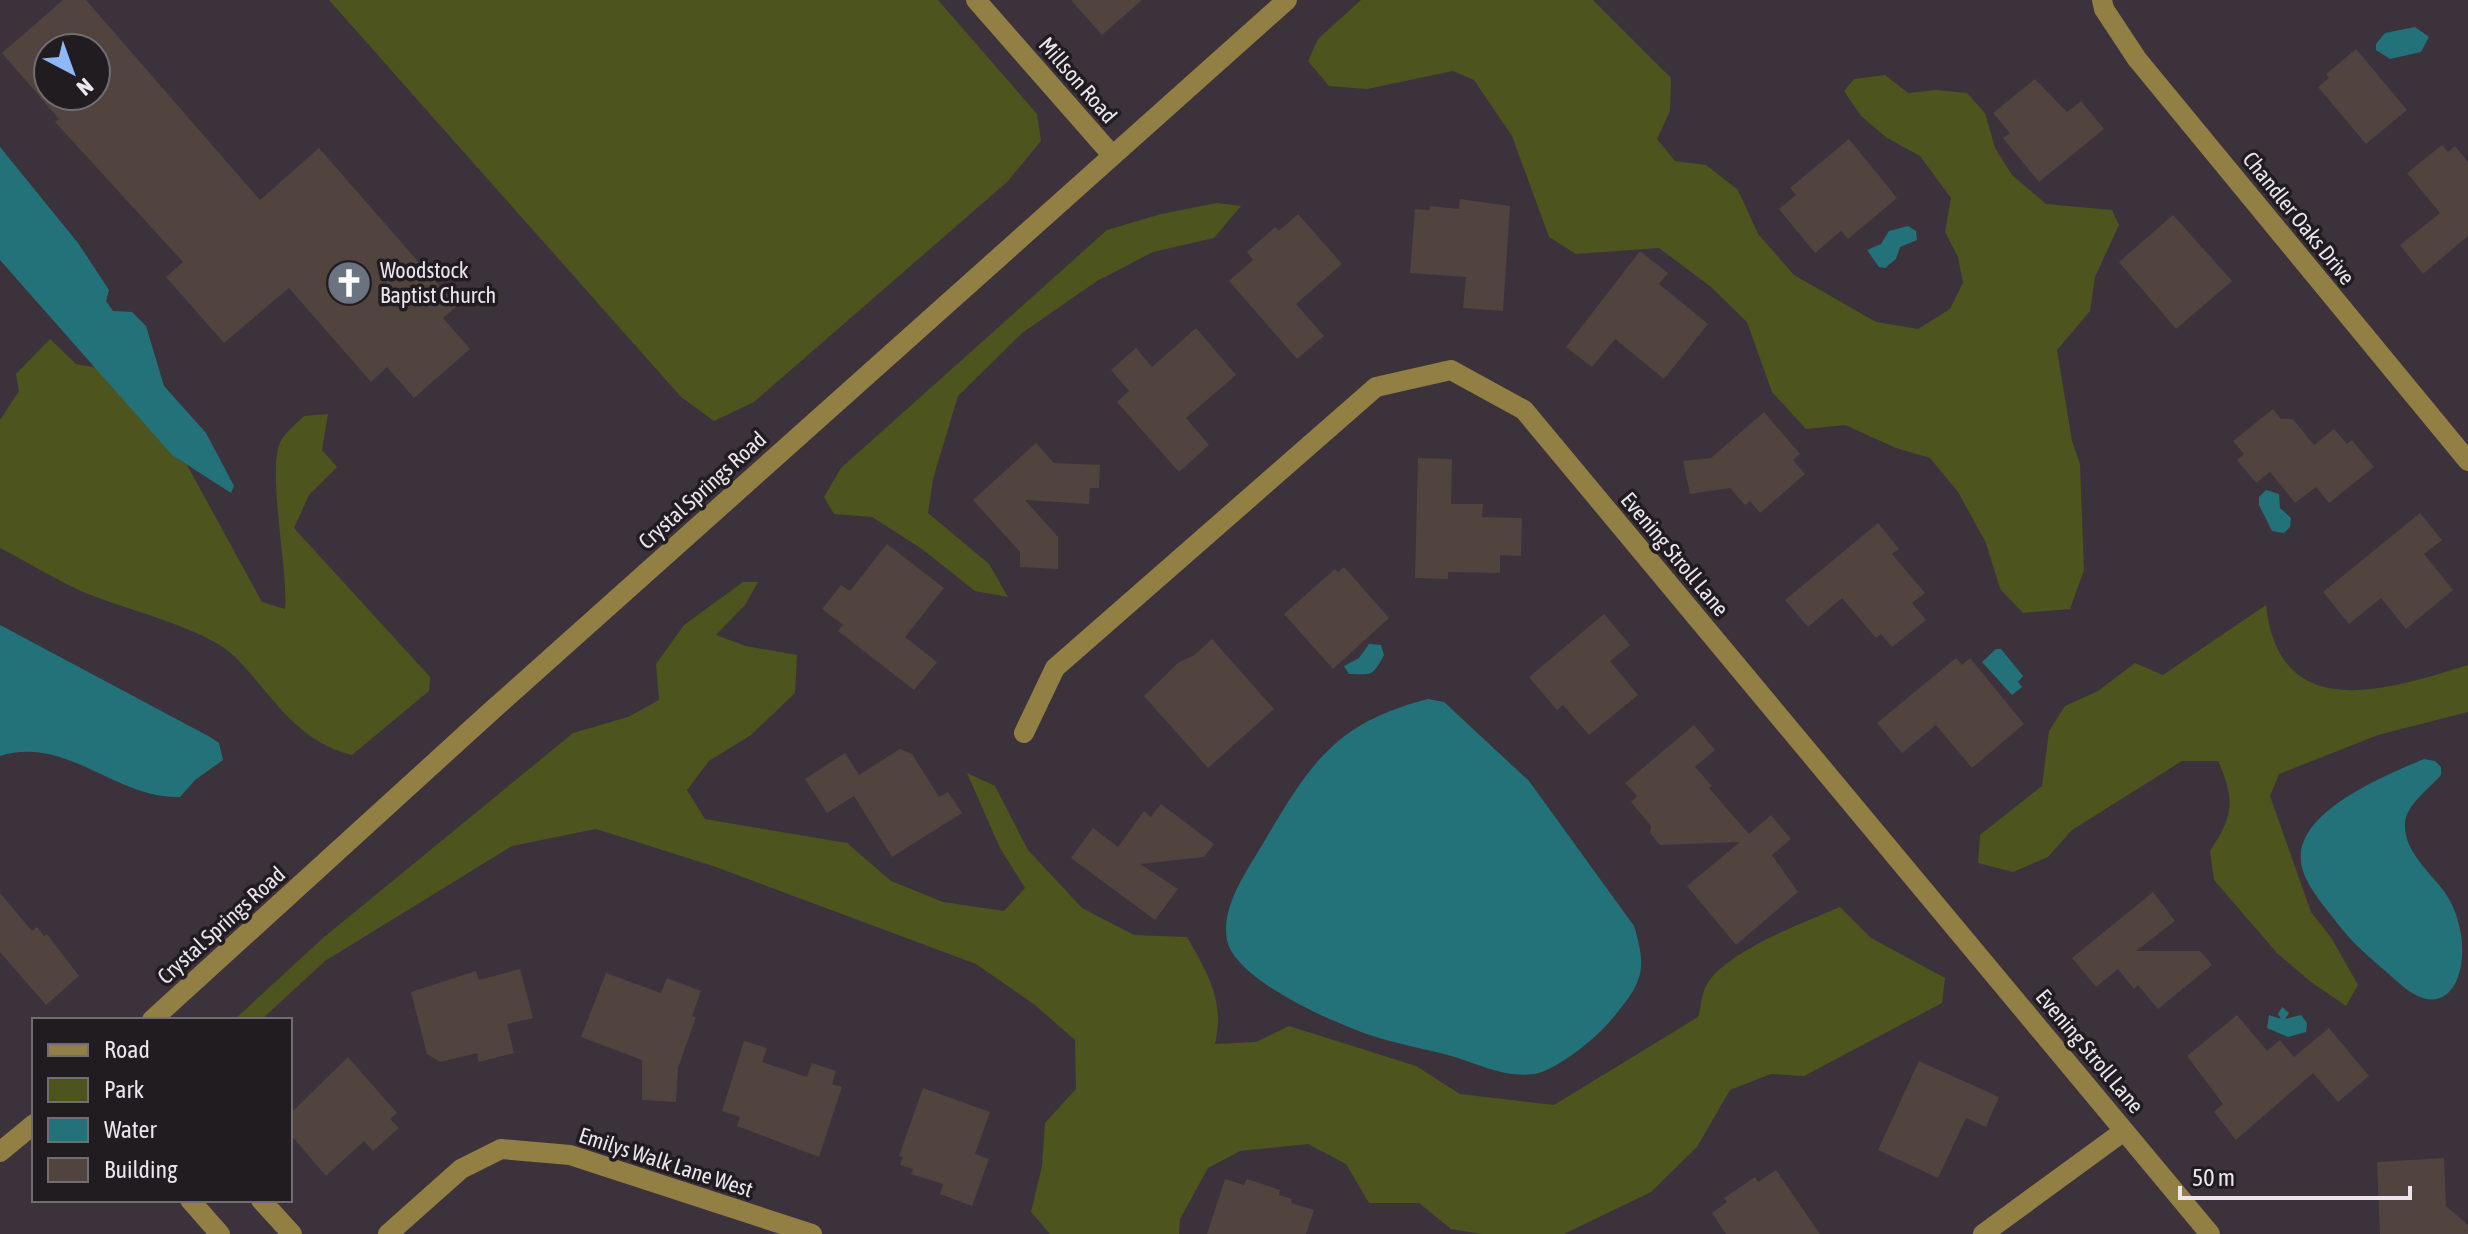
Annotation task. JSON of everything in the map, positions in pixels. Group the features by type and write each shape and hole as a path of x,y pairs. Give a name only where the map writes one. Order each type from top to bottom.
{"street":[{"name":"Millson Road","path":"976,0 1112,155"},
{"name":"Crystal Springs Road","path":"154,1018 488,714 1287,0"},
{"name":"Chandler Oaks Drive","path":"2102,0 2104,9 2137,59 2468,461"},
{"name":"Evening Stroll Lane","path":"1024,733 1055,668 1376,387 1451,370 1524,410 2210,1234"},
{"path":"0,1152 32,1126"},
{"path":"1983,1234 2124,1131"},
{"name":"Emilys Walk Lane West","path":"388,1234 461,1169 501,1149 570,1155 812,1234"},
{"path":"192,1202 220,1234"},
{"path":"263,1202 292,1234"}],"green space":[{"path":"329,0 938,0 1037,114 1041,141 1007,182 754,402 714,421 681,397"},
{"path":"1361,0 1593,0 1671,78 1670,111 1657,139 1675,161 1706,165 1738,190 1758,234 1794,275 1876,322 1918,329 1950,309 1963,283 1958,257 1945,232 1951,198 1920,156 1887,138 1861,116 1844,91 1854,79 1885,75 1908,93 1936,90 1967,93 1985,113 1995,148 2012,175 2046,204 2112,210 2119,225 2095,277 2090,311 2057,350 2072,441 2080,464 2084,570 2070,609 2023,613 2000,589 1986,543 1958,492 1930,458 1896,448 1845,425 1806,429 1772,392 1747,322 1711,287 1659,248 1576,254 1549,237 1512,136 1474,80 1453,71 1367,89 1329,86 1308,61 1318,39"},
{"path":"1217,203 1241,206 1214,238 1153,252 1097,281 1022,333 958,396 933,479 928,513 989,564 1008,597 975,591 922,549 872,517 834,514 824,497 841,468 1107,230 1161,214"},
{"path":"50,339 76,364 98,368 172,455 187,465 262,602 285,609 277,452 284,436 304,416 328,414 322,450 337,467 309,495 294,528 430,677 429,691 352,755 331,748 299,727 233,655 220,645 183,627 81,591 0,548 0,420 19,391 16,374"},
{"path":"743,582 758,582 745,605 716,635 746,646 797,655 795,693 751,735 709,761 687,790 705,819 847,843 891,881 943,902 1004,911 1025,888 1000,848 967,773 995,786 1028,850 1082,908 1134,935 1187,937 1213,988 1218,1014 1215,1044 1256,1042 1289,1026 1416,1066 1460,1094 1554,1105 1698,1017 1706,986 1715,973 1730,961 1767,939 1840,907 1871,938 1945,978 1942,1003 1804,1076 1771,1074 1730,1090 1697,1147 1651,1192 1564,1234 1481,1234 1451,1229 1419,1203 1369,1203 1346,1164 1308,1144 1240,1151 1208,1168 1180,1219 1179,1234 1050,1234 1031,1212 1042,1166 1045,1123 1076,1089 1075,1040 1035,1005 976,964 716,867 596,829 512,846 325,961 263,1018 236,1018 323,938 573,733 628,717 659,700 656,664 684,625"},
{"path":"2266,605 2275,643 2292,669 2314,684 2342,690 2372,689 2468,665 2468,712 2378,735 2279,774 2270,796 2311,912 2332,939 2358,985 2346,1006 2277,953 2214,880 2210,851 2223,828 2229,808 2228,787 2218,761 2182,761 2072,830 2048,857 2013,872 1978,863 1980,835 2042,786 2049,731 2065,706 2098,691 2135,663 2163,675"}],"water":[{"path":"2415,27 2429,37 2421,52 2390,59 2376,50 2376,44 2385,33"},
{"path":"0,147 78,243 109,290 106,301 113,311 132,312 146,326 164,386 206,433 234,486 231,493 172,455 0,260"},
{"path":"1908,226 1916,231 1917,240 1900,247 1896,259 1885,268 1879,267 1867,250 1881,244 1889,231"},
{"path":"2266,490 2279,494 2280,508 2291,518 2290,527 2284,533 2272,531 2259,505 2259,497"},
{"path":"0,625 210,737 219,743 223,760 195,780 180,797 156,795 134,788 69,760 47,754 24,752 0,756"},
{"path":"1369,644 1381,645 1384,655 1377,668 1367,674 1349,674 1344,666 1359,658"},
{"path":"1996,649 2001,649 2023,676 2018,682 2022,687 2012,695 1982,662"},
{"path":"1428,699 1444,702 1529,781 1634,926 1641,966 1640,976 1630,996 1597,1035 1565,1060 1534,1074 1505,1073 1354,1029 1311,1010 1266,984 1234,955 1227,940 1228,912 1239,885 1284,808 1315,765 1350,732 1372,719"},
{"path":"2424,759 2435,761 2441,767 2441,775 2419,797 2406,816 2405,833 2412,851 2452,905 2460,928 2462,951 2461,967 2450,992 2440,998 2429,999 2415,995 2399,983 2351,940 2316,895 2301,862 2303,844 2312,827 2328,811 2367,785"},
{"path":"2282,1007 2289,1013 2285,1019 2301,1015 2307,1023 2306,1032 2288,1037 2267,1028 2269,1015 2281,1019 2278,1014"}],"building":[{"path":"63,0 86,0 260,200 319,148 457,306 443,318 470,349 414,398 387,367 371,382 289,288 224,343 166,277 183,262 55,122 59,119 53,112 112,112 112,32 32,32 32,88 2,53"},
{"path":"1071,0 1142,0 1102,35"},
{"path":"2356,49 2407,110 2366,144 2318,87 2329,78 2326,74"},
{"path":"2035,79 2067,112 2081,101 2104,129 2039,182 2003,138 2010,133 1993,113"},
{"path":"1849,139 1897,198 1848,239 1841,231 1815,253 1779,209 1796,195 1790,188"},
{"path":"2442,145 2448,152 2455,146 2468,162 2468,236 2423,274 2400,245 2440,213 2407,173"},
{"path":"1460,199 1510,206 1503,311 1463,308 1466,277 1410,273 1415,209 1429,210 1430,206 1459,209"},
{"path":"1298,214 1342,264 1296,304 1324,336 1297,359 1229,281 1253,260 1247,252 1275,227 1279,231"},
{"path":"2173,215 2232,281 2176,329 2119,262"},
{"path":"1640,251 1668,273 1659,284 1708,324 1664,379 1615,339 1592,367 1566,347"},
{"path":"1196,328 1236,375 1186,418 1209,445 1179,472 1117,402 1129,391 1111,370 1136,348 1152,367"},
{"path":"2273,409 2281,419 2293,419 2314,445 2334,429 2347,444 2352,440 2374,467 2329,503 2316,487 2295,503 2270,472 2256,483 2237,460 2244,454 2233,441"},
{"path":"1764,412 1800,454 1793,460 1805,474 1760,513 1750,501 1745,505 1730,488 1690,494 1683,461 1711,458"},
{"path":"1036,443 1054,463 1100,465 1099,488 1090,488 1089,504 1025,500 1058,537 1058,569 1020,567 1020,552 973,500"},
{"path":"1418,458 1452,459 1451,504 1483,504 1482,517 1522,518 1521,556 1500,555 1500,573 1448,572 1448,579 1415,578"},
{"path":"2420,513 2442,540 2424,554 2453,590 2406,629 2381,598 2349,624 2323,592"},
{"path":"1878,523 1899,549 1892,554 1925,593 1912,603 1926,620 1892,647 1881,634 1876,638 1842,598 1808,627 1785,600"},
{"path":"887,544 944,588 905,637 937,662 914,690 838,631 843,625 822,609 841,585 850,591"},
{"path":"1344,567 1389,618 1333,669 1284,614 1335,569 1338,572"},
{"path":"1604,614 1630,645 1610,661 1638,695 1589,735 1563,705 1557,710 1529,677"},
{"path":"1212,639 1274,709 1208,768 1144,696 1179,662 1193,656"},
{"path":"1956,658 1962,665 1970,658 2024,724 1972,768 1936,725 1902,753 1877,723"},
{"path":"1694,725 1715,750 1695,767 1712,786 1709,788 1749,834 1771,815 1791,839 1772,855 1798,892 1736,945 1687,886 1740,842 1660,845 1650,833 1651,826 1631,802 1637,796 1625,783"},
{"path":"900,749 912,754 939,797 948,792 962,813 892,857 854,796 827,813 805,779 845,753 859,775"},
{"path":"1161,804 1214,844 1204,857 1140,864 1178,889 1155,920 1071,858 1093,828 1118,847 1144,811 1151,817"},
{"path":"2153,892 2175,921 2136,951 2200,951 2212,965 2158,1009 2138,985 2134,989 2118,969 2096,987 2072,958"},
{"path":"0,893 32,931 37,927 44,936 47,934 79,976 46,1005 0,952"},
{"path":"520,969 533,1018 507,1024 514,1053 479,1062 477,1053 440,1062 427,1054 411,992 476,971 479,980"},
{"path":"606,973 661,993 667,978 701,991 692,1016 696,1017 678,1068 676,1102 642,1100 642,1060 581,1037"},
{"path":"2237,1015 2267,1051 2280,1040 2294,1057 2329,1028 2369,1076 2338,1102 2313,1073 2236,1140 2214,1112 2223,1104 2187,1056"},
{"path":"744,1041 767,1048 762,1062 807,1077 812,1063 836,1071 832,1084 842,1087 819,1157 737,1126 740,1117 722,1111"},
{"path":"348,1057 397,1113 390,1119 399,1128 373,1151 364,1141 326,1176 292,1136 292,1112"},
{"path":"1919,1061 1999,1097 1986,1127 1966,1118 1938,1178 1878,1150"},
{"path":"923,1088 990,1112 975,1154 989,1159 972,1206 940,1194 943,1184 911,1174 913,1169 900,1165 903,1157 899,1156"},
{"path":"2444,1158 2446,1206 2468,1225 2468,1234 2380,1234 2377,1162"},
{"path":"1776,1170 1820,1234 1726,1234 1712,1213 1727,1202 1724,1198 1755,1177 1758,1182"},
{"path":"1225,1179 1244,1185 1247,1179 1280,1190 1279,1195 1292,1199 1291,1203 1314,1210 1306,1234 1207,1234"}],"place":[{"name":"Woodstock Baptist Church","path":"349,283"}]}
